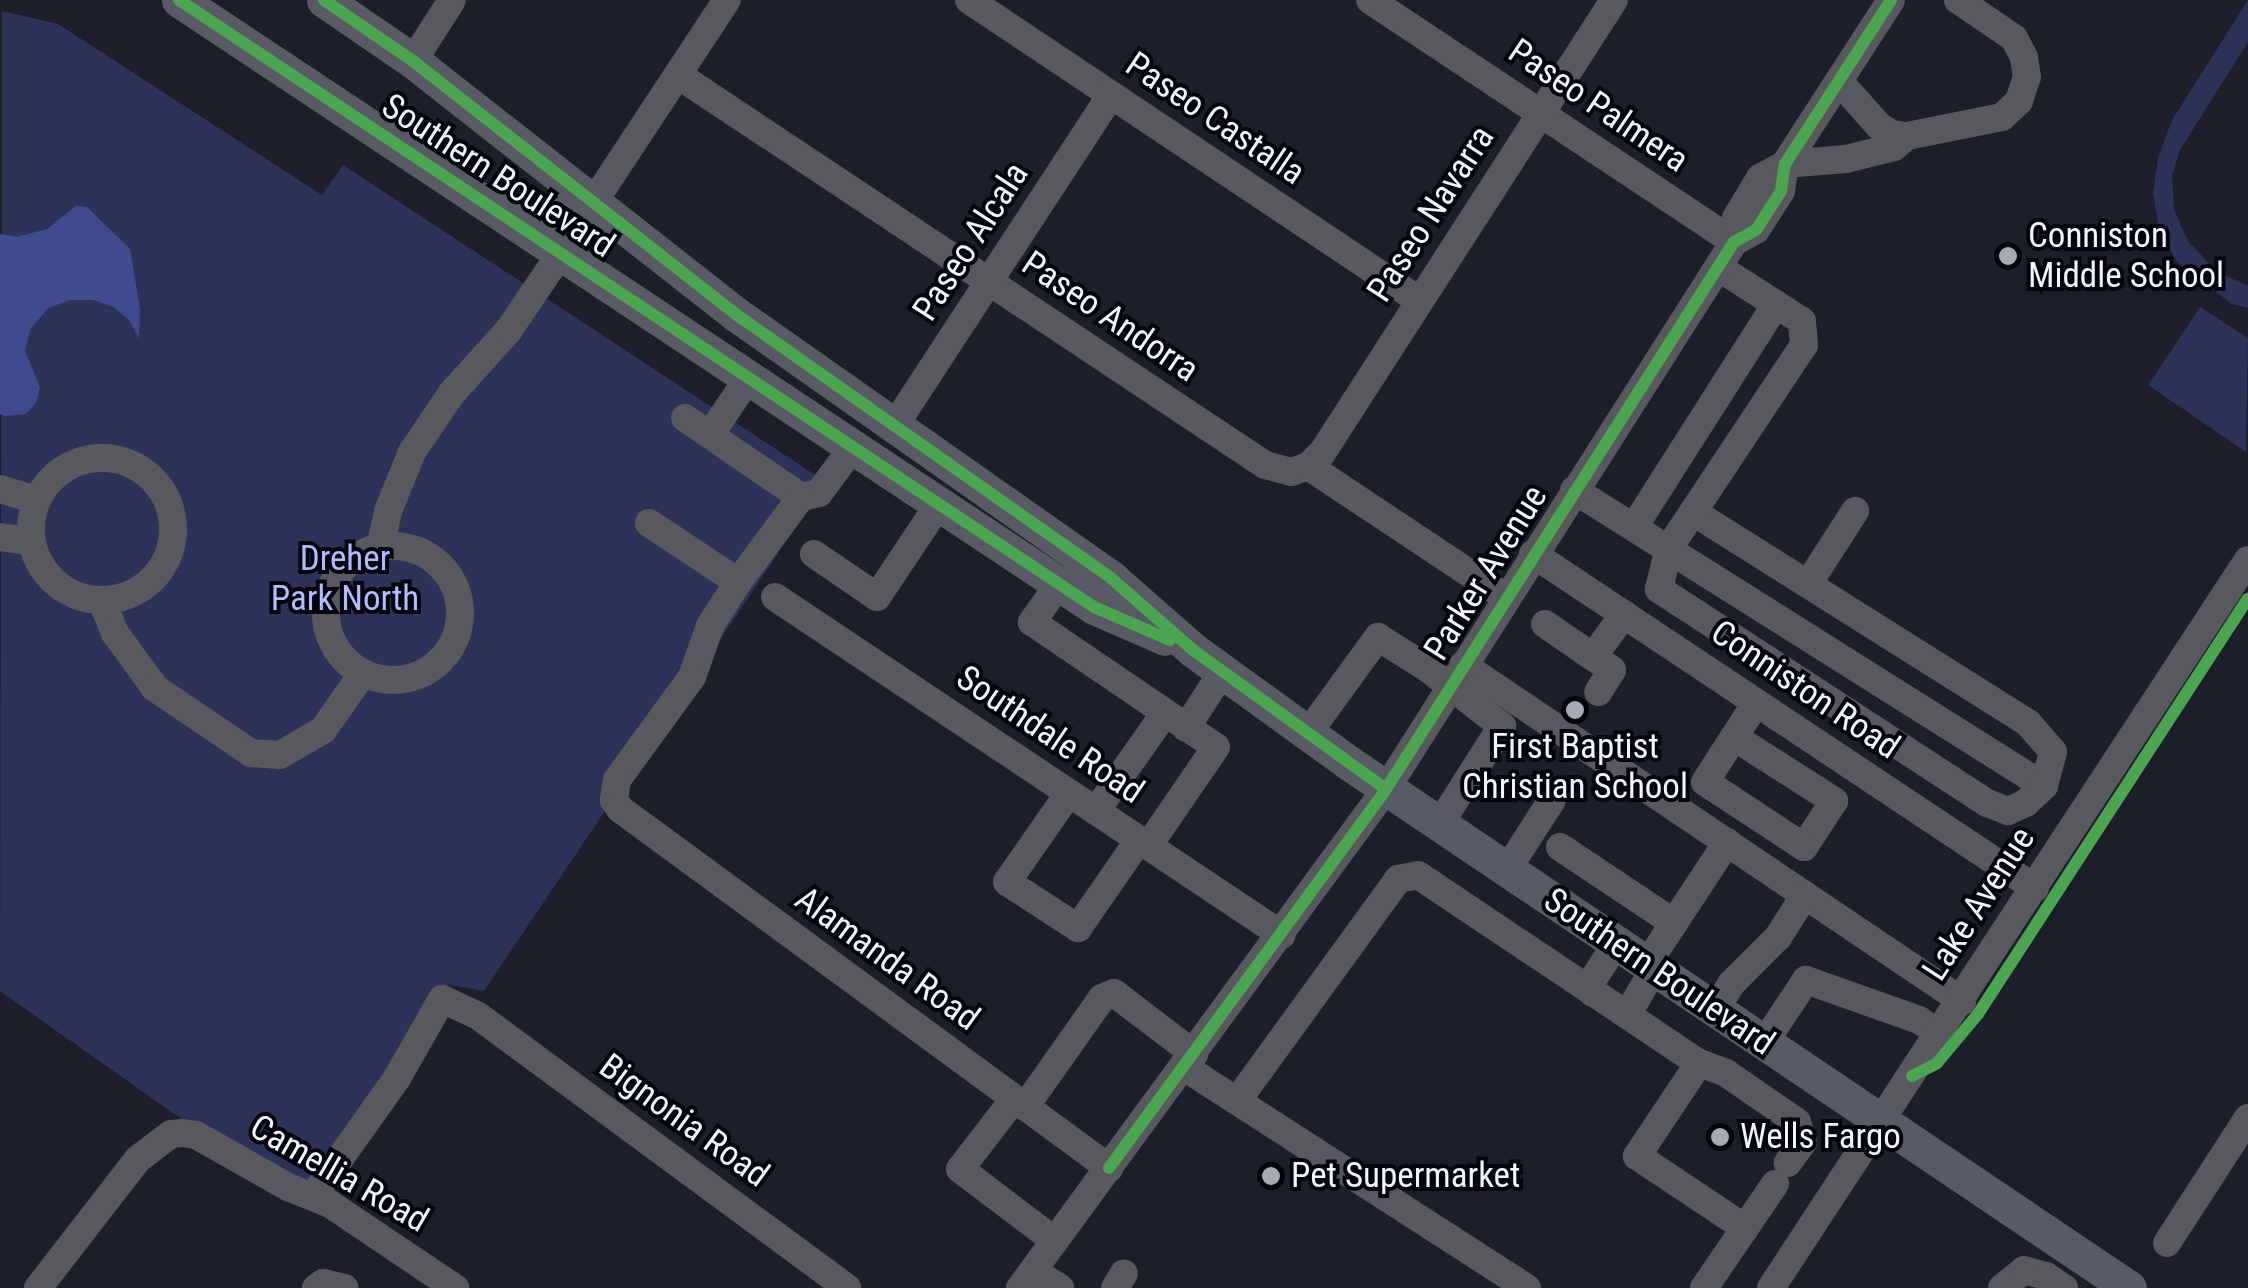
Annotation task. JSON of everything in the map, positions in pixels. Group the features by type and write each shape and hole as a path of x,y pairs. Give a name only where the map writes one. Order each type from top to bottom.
{"main road":[{"name":"Southern Boulevard","path":"180,0 478,202 780,397 1094,608 1194,650"},
{"name":"Southern Boulevard","path":"324,0 413,60 681,272 892,428 1112,579 1194,650 1386,789 2129,1288"},
{"path":"478,202 530,215 565,215 593,203"},
{"path":"560,253 578,234 598,233 648,268 681,272"},
{"path":"780,397 892,428"}],"street":[{"path":"413,60 452,0"},
{"name":"Paseo Castalla","path":"969,0 999,8 1111,95 1420,301"},
{"name":"Paseo Palmera","path":"1370,0 1734,242"},
{"name":"Paseo Navarra","path":"1308,466 1322,453 1614,0"},
{"name":"Parker Avenue","path":"1026,1279 1386,789 1734,242 1756,230 1780,191 1785,164 1891,0"},
{"path":"1785,164 1846,159 1894,146 1907,136 2002,117 2019,102 2027,77 2024,57 2014,38 1958,0"},
{"path":"593,203 678,75 715,4"},
{"name":"Paseo Andorra","path":"678,75 1264,465 1291,472 1308,466"},
{"path":"1839,80 1878,126 1907,136"},
{"name":"Paseo Alcala","path":"892,428 1111,95"},
{"path":"380,547 388,511 412,452 452,393 508,331 560,253"},
{"path":"1693,512 2028,723 2053,752 2044,786 2026,803 2008,810 1987,804 1673,602 1659,589 1669,548 1804,345 1802,321 1718,267"},
{"path":"1634,527 1776,304"},
{"path":"710,435 748,377"},
{"path":"685,418 801,497"},
{"path":"649,523 738,582 801,497 819,492 852,446"},
{"path":"89,458 135,464 154,479 168,499 174,522 172,546 163,568 147,586 126,597 102,600 78,596 58,585 42,567 30,542 36,500 49,480 67,466 89,458"},
{"path":"1308,466 1504,598"},
{"path":"0,489 36,500"},
{"path":"1574,490 2044,786"},
{"path":"814,554 877,596 939,504"},
{"path":"1808,584 1855,511"},
{"path":"0,537 30,542"},
{"path":"380,547 403,547 425,554 443,568 455,587 459,627 440,662 422,674 382,679 363,673 334,644 326,604 344,566 380,547"},
{"name":"Conniston Road","path":"1532,554 2035,888"},
{"name":"Lake Avenue","path":"1771,1288 2248,560"},
{"name":"Alamanda Road","path":"738,582 710,626 692,677 617,780 614,800 620,810 1109,1168"},
{"path":"1059,584 1032,622 1216,748 1078,928 1007,882 1069,793"},
{"name":"Southdale Road","path":"775,597 1282,935"},
{"path":"102,600 116,634 155,688 251,753 280,754 323,730 363,673"},
{"path":"1593,658 1624,614"},
{"path":"1545,624 1612,670 1598,692"},
{"path":"1308,733 1378,637 1457,676 1726,842 1962,1000"},
{"path":"1096,811 1224,671"},
{"path":"1440,825 1502,726 1457,676"},
{"path":"1734,737 1757,703"},
{"path":"1506,870 1552,800"},
{"path":"1627,1015 1674,923 1726,842"},
{"path":"1560,847 1674,923"},
{"path":"1236,1100 1398,880 1418,875 1699,1064 1726,1073 1797,1122 1803,1142 1704,1288"},
{"path":"1715,1010 1732,983 1778,937 1805,895"},
{"path":"1594,993 1592,980 1616,944"},
{"path":"1764,1043 1806,980 1919,1020 1940,1034"},
{"path":"1055,1241 960,1169 1020,1103 1102,998 1114,993 1236,1100 1527,1288"},
{"name":"Bignonia Road","path":"314,1196 397,1078 442,999 476,1015 847,1288"},
{"path":"1699,1064 1636,1156 1745,1228"},
{"path":"2167,1244 2248,1118"},
{"name":"Camellia Road","path":"38,1288 138,1159 171,1134 196,1135 288,1187 314,1196 456,1288"},
{"path":"2002,1288 2024,1270 2046,1276 2064,1288"},
{"path":"1026,1279 1060,1288"}],"green space":[{"path":"2248,0 2248,42 2180,150 2172,175 2174,210 2188,241 2216,271 2248,286 2248,308 2232,304 2178,263 2160,234 2153,193 2158,158 2172,120"},
{"name":"Dreher Park North","path":"2,11 58,24 322,195 343,165 826,482 484,991 448,985 296,1200 0,991"},
{"path":"2200,307 2248,338 2246,452 2148,385"}],"water":[{"path":"76,206 87,207 130,249 140,309 139,339 130,321 114,307 93,300 69,300 47,309 30,330 25,351 40,387 36,403 26,414 5,416 0,414 0,234 17,237 47,229"}],"cycle path":[{"path":"179,0 1094,607 1170,640"},
{"path":"324,0 413,61 737,315 1112,579 1193,650 1386,789"},
{"path":"1109,1168 1386,789 1734,242 1756,230 1781,191 1785,164 1891,0"},
{"path":"1912,1076 1937,1063 1978,1014 2248,599"}],"place":[{"name":"Conniston Middle School","path":"2008,256"},
{"name":"First Baptist Christian School","path":"1575,710"},
{"name":"Wells Fargo","path":"1720,1137"},
{"name":"Pet Supermarket","path":"1271,1176"}]}
